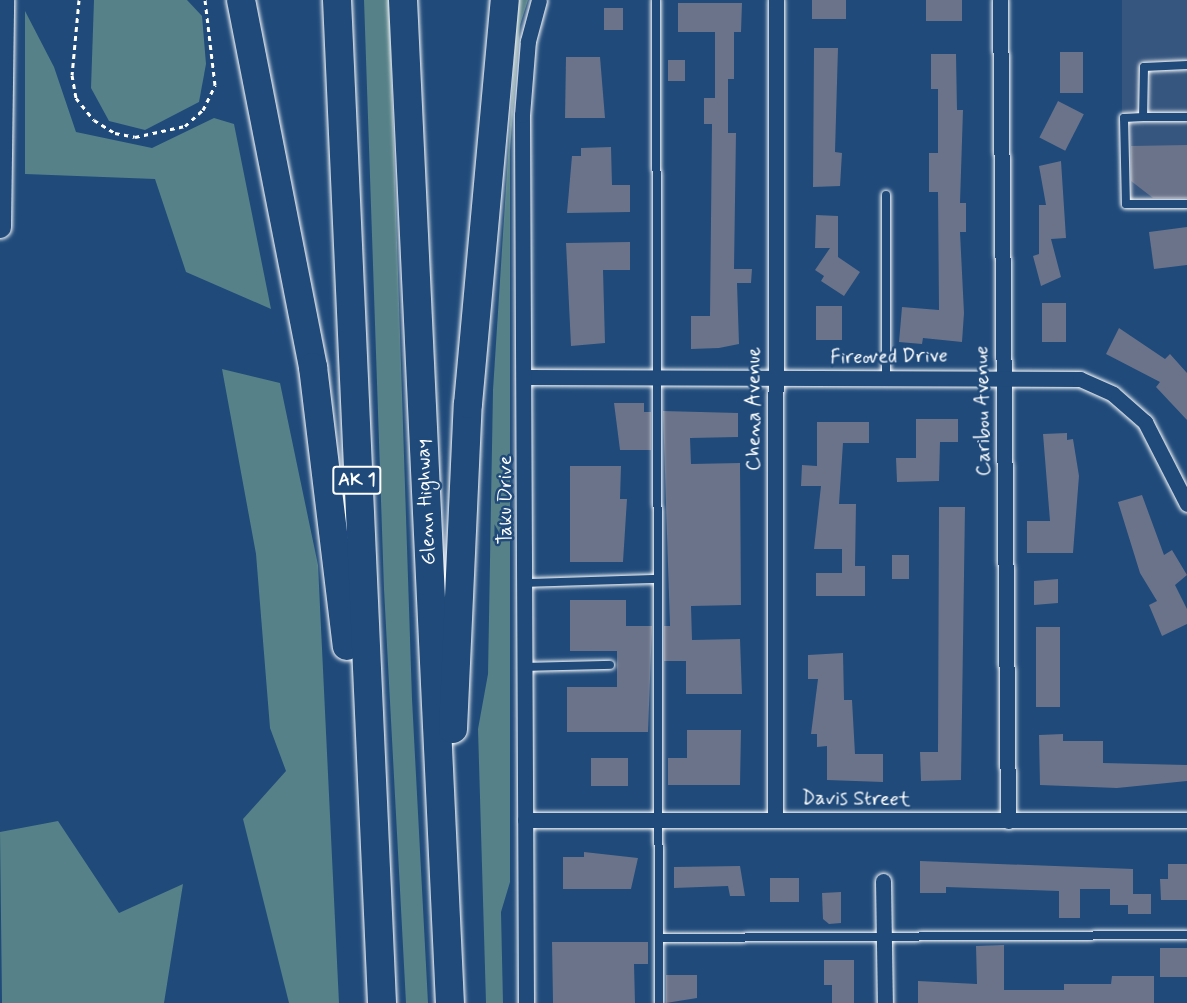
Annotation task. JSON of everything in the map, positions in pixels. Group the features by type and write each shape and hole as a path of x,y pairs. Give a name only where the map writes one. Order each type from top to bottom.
{"highway":[{"path":"241,0 313,367 380,961"},
{"path":"332,0 338,73"},
{"name":"AK 1","path":"337,0 338,73 382,1003"},
{"name":"Glenn Highway","path":"403,0 450,1003"},
{"path":"445,863 468,404 505,0"}],"street":[{"path":"0,226 3,0"},
{"name":"Taku Drive","path":"526,1003 527,376 522,115 528,41 539,0"},
{"name":"Chena Avenue","path":"775,819 776,0"},
{"name":"Caribou Avenue","path":"1000,0 1008,821"},
{"name":"Fireoved Drive","path":"527,376 775,380 1004,376 1080,379 1113,394 1145,422 1187,504"},
{"name":"Davis Street","path":"525,820 1187,820"},
{"path":"883,881 885,1003"}],"lane":[{"path":"656,0 656,819 659,1003"},
{"path":"1143,117 1144,67 1187,65"},
{"path":"1187,117 1125,118 1126,204 1187,204"},
{"path":"886,195 886,378"},
{"path":"526,583 656,579"},
{"path":"526,666 610,665"},
{"path":"659,938 1187,935"}],"path":[{"path":"79,0 72,75 76,98 94,120 115,133 135,137 185,126 207,101 215,85 215,61 205,0"}],"shaded area":[{"path":"1122,0 1187,0 1187,201 1122,201"}],"green space":[{"path":"94,0 187,0 202,16 206,64 199,102 145,130 109,121 91,88"},
{"path":"364,0 389,0 412,699 428,1003 406,1003 384,589"},
{"path":"518,0 528,0 520,25 510,150 510,882 501,912 503,1003 486,1003 478,729 488,674 493,390"},
{"path":"25,11 54,67 76,132 152,148 214,118 234,124 271,309 186,272 155,179 25,174"},
{"path":"222,369 280,383 318,565 339,1003 289,1003 243,819 286,771 270,728 256,554"},
{"path":"58,821 119,913 183,884 164,1003 2,1003 0,832"}],"building":[{"path":"812,0 846,0 846,19 812,19"},
{"path":"926,0 962,0 962,21 926,21"},
{"path":"678,3 742,3 741,32 734,32 734,79 728,79 728,133 736,133 734,269 752,269 751,283 737,283 739,344 719,348 691,349 691,316 710,316 712,124 704,124 704,98 715,98 715,32 678,32"},
{"path":"604,8 623,8 623,30 604,30"},
{"path":"814,48 838,48 835,152 842,153 840,186 813,187"},
{"path":"1060,52 1083,52 1083,93 1060,93"},
{"path":"931,54 956,54 957,110 963,110 960,203 966,203 966,232 960,232 964,313 962,342 923,338 922,344 899,342 902,307 939,310 938,192 929,192 929,153 938,153 938,89 931,89"},
{"path":"566,57 600,57 605,118 565,118"},
{"path":"668,60 685,60 685,81 668,81"},
{"path":"1058,101 1084,114 1065,151 1039,138"},
{"path":"1187,145 1187,198 1153,198 1131,181 1131,146"},
{"path":"611,147 612,185 630,185 630,212 567,213 572,156 581,156 581,148"},
{"path":"1061,161 1066,238 1051,239 1061,277 1041,286 1033,256 1039,254 1039,205 1046,205 1039,166"},
{"path":"816,215 838,216 838,257 860,272 844,296 821,281 824,276 815,270 830,248 815,248"},
{"path":"1187,227 1187,265 1154,269 1149,232"},
{"path":"630,242 630,270 603,270 605,343 571,346 566,243"},
{"path":"1042,303 1066,303 1066,342 1042,342"},
{"path":"816,306 842,306 842,340 816,340"},
{"path":"1119,328 1165,359 1170,354 1187,373 1187,420 1156,387 1160,382 1106,354"},
{"path":"614,403 644,403 644,412 651,412 651,450 620,450"},
{"path":"663,411 738,413 738,437 690,438 691,464 740,463 741,605 691,606 692,640 740,639 742,694 686,694 686,661 664,661 664,626 670,626"},
{"path":"916,419 958,419 958,442 940,442 939,481 897,482 896,458 916,458"},
{"path":"817,422 869,422 869,443 843,443 839,504 856,504 855,566 865,566 865,596 816,596 816,573 842,573 842,549 814,549 821,486 801,486 802,465 817,466"},
{"path":"1067,433 1067,440 1073,439 1079,476 1073,553 1027,553 1027,521 1050,521 1043,434"},
{"path":"570,466 621,466 620,499 627,499 623,562 570,562"},
{"path":"1142,495 1164,555 1172,550 1187,575 1175,585 1187,609 1187,624 1162,636 1149,605 1157,601 1140,573 1118,502"},
{"path":"939,507 965,507 961,780 921,781 920,752 938,752"},
{"path":"892,555 909,555 909,579 892,579"},
{"path":"1058,579 1058,603 1034,605 1034,581"},
{"path":"570,600 626,600 626,626 652,626 648,732 567,732 567,687 617,687 617,651 570,651"},
{"path":"1036,627 1060,627 1060,707 1036,707"},
{"path":"843,653 844,700 852,700 855,754 883,754 883,782 827,780 827,746 817,747 817,734 811,734 818,679 808,679 808,655"},
{"path":"687,730 741,730 740,785 668,785 668,758 687,758"},
{"path":"1063,734 1063,741 1103,741 1103,763 1187,765 1187,781 1117,788 1040,785 1039,735"},
{"path":"591,758 628,758 628,786 591,786"},
{"path":"584,852 638,858 631,889 563,889 563,857 584,857"},
{"path":"920,861 1133,869 1133,894 1151,894 1151,914 1128,914 1128,905 1110,905 1110,889 1080,889 1080,918 1059,918 1059,891 946,887 946,893 920,893"},
{"path":"1168,864 1187,864 1187,900 1161,900 1160,879 1168,879"},
{"path":"740,866 745,896 730,896 728,886 674,888 674,867"},
{"path":"770,878 799,878 799,902 770,902"},
{"path":"841,892 841,923 829,924 823,919 822,893"},
{"path":"552,942 648,942 648,964 634,964 635,1003 553,1003"},
{"path":"1004,945 1004,990 1064,990 1064,984 1111,984 1112,976 1154,976 1154,1003 918,1003 918,981 977,984 976,946"},
{"path":"1160,948 1187,948 1187,977 1160,977"},
{"path":"824,960 854,960 854,1003 832,1003 832,985 824,985"},
{"path":"666,975 697,975 697,998 666,1003"}]}
